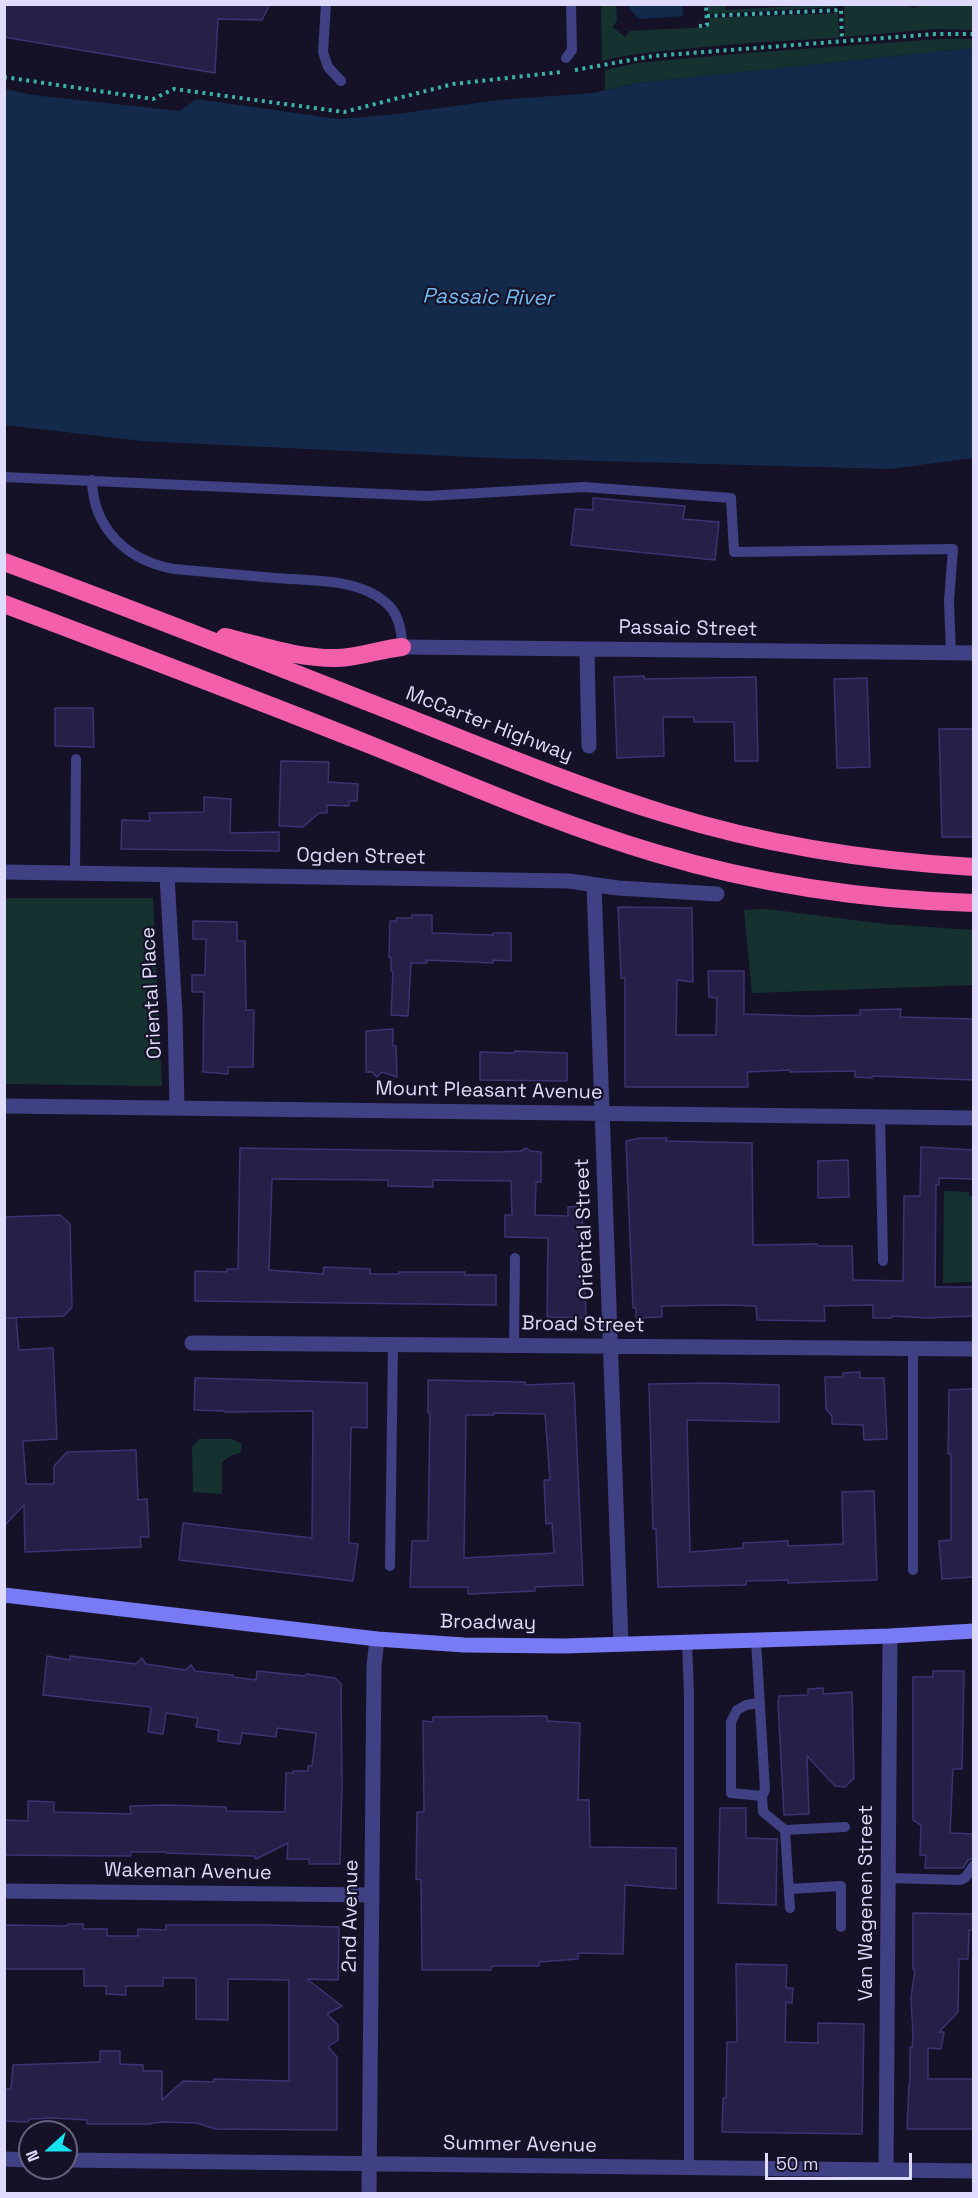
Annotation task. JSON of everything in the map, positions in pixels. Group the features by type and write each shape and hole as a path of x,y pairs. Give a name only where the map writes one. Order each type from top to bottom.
{"highway":[{"name":"McCarter Highway","path":"4,562 565,779 667,815 720,829 828,851 880,859 974,867"},
{"path":"4,604 335,731 550,817 656,854 756,878 823,890 875,897 974,903"},
{"path":"155,619 295,654 317,657 350,657 402,647"}],"main road":[{"name":"Broadway","path":"4,1595 377,1639 496,1646 756,1640 974,1631"}],"street":[{"name":"Passaic Street","path":"402,647 974,653"},
{"path":"587,649 589,746"},
{"name":"Ogden Street","path":"4,872 569,881 717,894"},
{"name":"Oriental Place","path":"167,876 175,1014 177,1108"},
{"name":"Oriental Street","path":"594,885 621,1644"},
{"name":"Mount Pleasant Avenue","path":"4,1106 974,1118"},
{"name":"Broad Street","path":"192,1343 974,1349"},
{"name":"Van Wagenen Street","path":"886,2170 890,1635"},
{"name":"2nd Avenue","path":"369,2193 374,1672 377,1639"},
{"name":"Wakeman Avenue","path":"4,1891 372,1895"},
{"name":"Summer Avenue","path":"78,2160 974,2171"}],"lane":[{"path":"326,4 323,52 328,67 341,81"},
{"path":"566,58 572,50 571,4"},
{"path":"4,477 428,496 584,487 731,498 734,552 953,549 949,592 951,653"},
{"path":"92,480 93,500 100,518 121,544 139,558 174,569 338,584 366,590 393,609 401,628 402,647"},
{"path":"75,874 76,759"},
{"path":"880,1117 883,1262"},
{"path":"514,1345 515,1257"},
{"path":"390,1566 393,1344"},
{"path":"913,1349 913,1570"},
{"path":"756,1640 765,1790 762,1796 763,1812 785,1830 845,1827"},
{"path":"687,1642 689,2168"},
{"path":"759,1703 746,1705 737,1710 730,1722 730,1787 731,1793 762,1796"},
{"path":"785,1830 790,1908"},
{"path":"889,1878 960,1880 965,1878 974,1865"},
{"path":"789,1889 842,1886 842,1927"}],"path":[{"path":"699,26 707,25 706,4"},
{"path":"707,16 841,7 842,41"},
{"path":"4,77 153,99 174,89 344,112 453,84 595,68 626,60 935,34 974,34"}],"green space":[{"path":"601,5 616,5 617,21 612,27 625,37 630,31 709,27 709,18 838,13 839,38 670,50 602,61"},
{"path":"708,5 725,5 726,10 838,5 838,7 709,14"},
{"path":"844,5 905,5 915,8 917,5 973,5 973,30 934,29 845,37"},
{"path":"939,39 973,39 973,48 637,83 605,90 605,70 637,63"},
{"path":"5,898 153,898 162,1086 5,1084"},
{"path":"766,909 885,924 973,930 973,985 752,993 744,910"},
{"path":"944,1191 969,1192 969,1196 973,1196 973,1282 943,1283"},
{"path":"199,1439 232,1439 242,1444 240,1453 222,1462 222,1494 193,1492 192,1447"}],"water":[{"path":"629,5 682,5 683,16 639,19"},
{"name":"Passaic River","path":"973,48 973,458 890,469 494,458 142,441 5,425 5,89 33,95 179,111 197,99 338,119 389,115 499,100 593,93 637,83"}],"building":[{"path":"4,4 270,4 262,20 218,19 215,73 4,37"},
{"path":"593,498 685,506 683,519 719,522 715,560 571,545 575,509 593,510"},
{"path":"644,676 644,679 756,677 758,761 735,761 734,722 694,722 694,717 663,717 664,756 617,758 614,677"},
{"path":"867,678 870,767 837,768 834,679"},
{"path":"55,708 93,708 94,747 55,746"},
{"path":"939,729 974,729 974,837 942,837"},
{"path":"281,761 329,762 328,782 358,784 357,801 349,801 349,806 327,805 327,813 319,813 303,827 279,826"},
{"path":"204,797 231,799 230,833 279,832 279,851 121,849 122,820 150,821 149,813 204,812"},
{"path":"618,907 692,908 693,982 677,980 676,1035 716,1035 717,998 709,997 708,971 744,971 744,1014 860,1015 860,1010 901,1009 900,1017 974,1019 974,1080 872,1076 872,1078 855,1077 855,1071 790,1072 790,1070 747,1072 748,1087 625,1087 625,978 621,978"},
{"path":"412,915 432,915 432,933 493,935 493,933 511,933 511,961 493,960 493,963 426,960 427,963 411,963 408,1016 391,1015 393,971 391,971 391,958 389,957 390,921 396,921 397,918 412,918"},
{"path":"193,921 237,922 237,941 245,941 246,1010 254,1010 253,1067 228,1067 228,1074 203,1072 204,992 192,992 192,975 205,975 206,939 193,939"},
{"path":"393,1029 397,1077 382,1072 377,1077 372,1072 366,1072 366,1031"},
{"path":"515,1051 567,1053 567,1081 480,1080 480,1052 515,1053"},
{"path":"640,1138 667,1138 666,1141 752,1143 753,1245 852,1246 853,1280 903,1281 904,1196 920,1196 921,1147 974,1150 974,1179 939,1178 939,1185 936,1185 935,1287 974,1287 974,1316 873,1318 873,1305 824,1306 825,1321 757,1320 756,1306 728,1305 662,1306 662,1317 636,1318 636,1308 633,1308 626,1141"},
{"path":"240,1148 497,1152 521,1151 526,1148 530,1151 541,1152 541,1182 536,1182 535,1215 568,1216 568,1207 582,1206 586,1318 547,1317 548,1238 505,1237 505,1215 512,1215 511,1181 433,1180 433,1187 388,1186 388,1180 272,1179 269,1270 323,1274 324,1267 370,1269 370,1274 465,1272 465,1275 496,1275 496,1305 195,1301 195,1271 227,1272 227,1269 238,1269"},
{"path":"848,1160 849,1197 818,1198 818,1161"},
{"path":"60,1215 70,1224 72,1307 64,1316 4,1318 4,1217"},
{"path":"4,1318 16,1318 19,1350 53,1348 57,1439 23,1441 26,1484 54,1484 54,1466 67,1452 136,1450 138,1500 147,1499 149,1537 140,1537 141,1547 25,1552 24,1505 4,1526"},
{"path":"860,1372 860,1378 884,1378 887,1439 864,1440 863,1425 832,1424 832,1416 826,1409 825,1377 843,1377 843,1373"},
{"path":"195,1378 367,1383 367,1428 351,1427 349,1543 358,1544 353,1581 179,1560 183,1523 312,1538 313,1411 194,1410"},
{"path":"428,1380 525,1382 525,1385 574,1383 583,1585 535,1587 535,1591 468,1594 468,1587 410,1587 412,1541 428,1541 430,1413 428,1413","holes":["545,1414 550,1480 544,1480 546,1524 552,1523 554,1553 464,1558 466,1415"]},
{"path":"649,1384 779,1385 779,1422 687,1420 690,1552 743,1548 743,1543 788,1541 788,1546 843,1544 842,1492 874,1491 877,1580 788,1583 788,1580 746,1581 746,1585 658,1587 656,1529 653,1529"},
{"path":"974,1389 974,1577 942,1579 939,1541 951,1540 951,1454 948,1454 949,1390"},
{"path":"47,1656 70,1660 70,1656 136,1664 142,1658 146,1664 185,1670 191,1665 195,1671 256,1680 257,1671 335,1678 341,1684 340,1864 309,1864 309,1859 287,1859 288,1843 256,1859 254,1856 166,1852 131,1852 131,1856 4,1855 4,1820 28,1821 28,1801 54,1802 54,1812 131,1814 130,1806 167,1805 226,1807 226,1811 285,1812 286,1773 308,1771 308,1766 312,1766 316,1733 277,1728 276,1737 242,1733 240,1744 218,1741 219,1730 196,1727 198,1718 166,1713 163,1734 148,1732 151,1707 43,1695"},
{"path":"933,1671 964,1671 962,1769 953,1769 950,1833 974,1834 974,1858 968,1860 963,1868 925,1868 926,1855 920,1855 921,1825 913,1820 913,1677 933,1677"},
{"path":"823,1688 823,1694 852,1692 854,1778 845,1787 835,1786 807,1756 809,1814 784,1815 779,1696 808,1695 808,1689"},
{"path":"547,1716 547,1721 580,1723 578,1800 589,1800 590,1847 676,1848 676,1889 625,1885 623,1954 578,1953 578,1959 539,1962 539,1966 492,1966 491,1970 422,1970 421,1880 416,1879 417,1812 424,1812 423,1721 433,1722 433,1717"},
{"path":"720,1808 746,1808 746,1838 777,1839 776,1905 718,1903"},
{"path":"913,1913 974,1914 974,1930 969,1930 968,1959 959,1959 958,2012 939,2032 944,2032 941,2049 928,2048 928,2079 974,2079 974,2129 907,2129 910,2047 912,2048 913,2035 911,1998 915,1970 913,1969"},
{"path":"68,1924 83,1924 83,1929 107,1929 107,1936 138,1936 138,1929 166,1930 166,1925 339,1927 338,1980 307,1979 342,2006 327,2014 338,2025 338,2040 328,2047 337,2057 337,2130 215,2129 197,2123 164,2122 87,2124 87,2120 53,2118 4,2121 4,2089 11,2089 13,2065 100,2062 100,2051 120,2051 120,2064 143,2065 143,2071 162,2071 162,2100 183,2081 214,2082 214,2079 289,2081 289,1980 228,1979 228,2020 196,2019 196,1978 163,1978 163,1986 126,1986 126,1995 106,1994 106,1986 84,1986 84,1969 4,1969 4,1925 68,1926"},
{"path":"736,1964 787,1965 786,1988 793,1988 792,2003 786,2002 785,2042 818,2043 818,2023 864,2024 862,2134 722,2132 723,2098 726,2098 727,2042 737,2042"}]}
